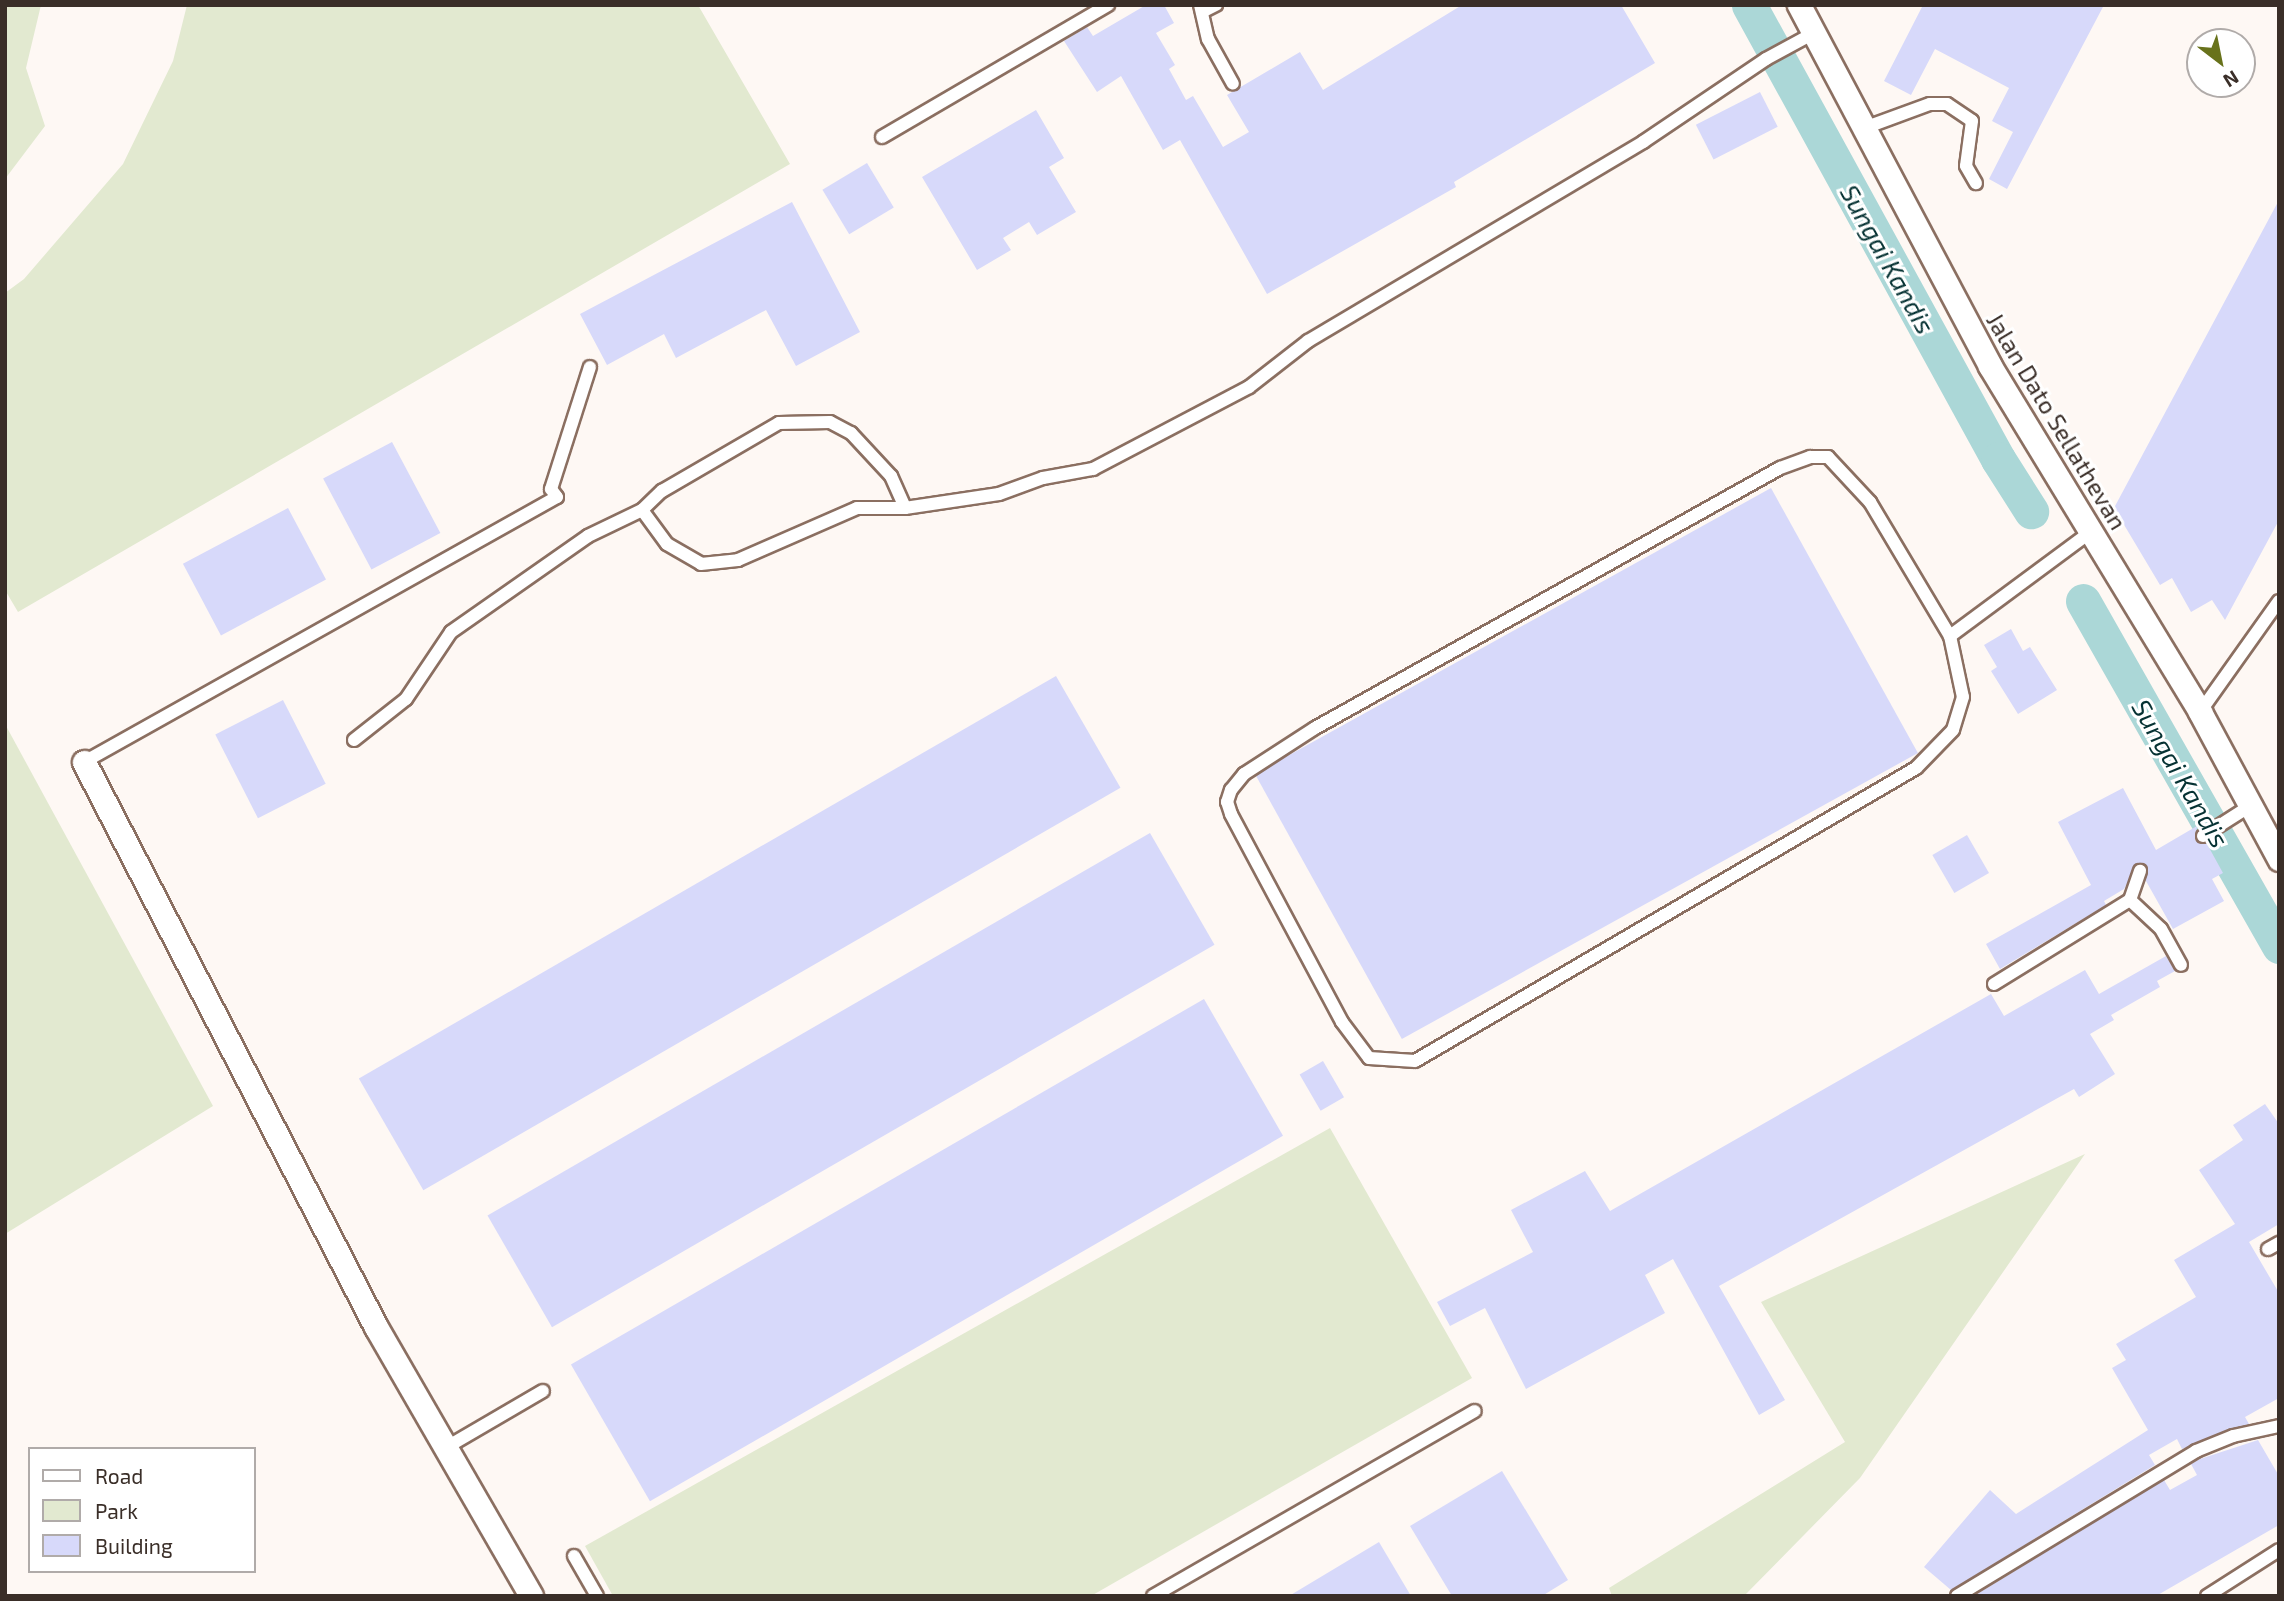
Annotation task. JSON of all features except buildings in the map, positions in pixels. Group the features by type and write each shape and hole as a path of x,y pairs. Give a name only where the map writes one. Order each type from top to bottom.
{"street":[{"name":"Jalan Dato Sellathevan","path":"1799,5 1805,38 1867,127 1990,366 2200,712 2279,859"},
{"path":"84,762 299,1182 531,1596"}],"lane":[{"path":"882,137 1108,5"},
{"path":"1216,5 1201,9 1208,39 1233,84"},
{"path":"642,510 667,544 701,564 738,559 857,508 905,508 999,494 1043,478 1093,469 1178,427 1249,387 1308,341 1643,142 1772,56 1805,38"},
{"path":"1867,127 1930,104 1948,104 1972,121 1966,166 1976,183"},
{"path":"84,762 557,497 551,489 590,367"},
{"path":"354,740 405,699 451,632 589,536 642,510 684,477 779,423 830,422 851,433 891,476 905,508"},
{"path":"1810,457 1828,457 1870,502 1950,636 1961,674 1961,713 1938,750 1916,768 1406,1064 1369,1058 1357,1046 1227,802 1244,774 1315,728 1780,467 1810,457"},
{"path":"1950,636 2092,531"},
{"path":"2200,712 2279,601"},
{"path":"2205,835 2250,806"},
{"path":"1994,984 2130,900 2140,871"},
{"path":"2130,900 2161,929 2181,965"},
{"path":"447,1447 543,1391"},
{"path":"1153,1596 1475,1411"},
{"path":"1957,1596 2196,1451 2233,1436 2279,1426"},
{"path":"2207,1596 2279,1550"},
{"path":"574,1556 597,1596"}],"green space":[{"path":"5,5 41,5 26,68 45,126 5,179"},
{"path":"187,5 698,5 790,164 18,612 5,590 5,293 24,279 123,164 173,61"},
{"path":"5,724 213,1106 5,1234"},
{"path":"1330,1128 1472,1378 1091,1596 613,1596 585,1546"},
{"path":"2085,1154 1860,1478 1744,1596 1612,1596 1609,1588 1845,1442 1761,1302"}],"waterway":[{"name":"Sungai Kandis","path":"1749,5 1998,459 2031,511"},
{"name":"Sungai Kandis","path":"2083,601 2279,946"}]}
